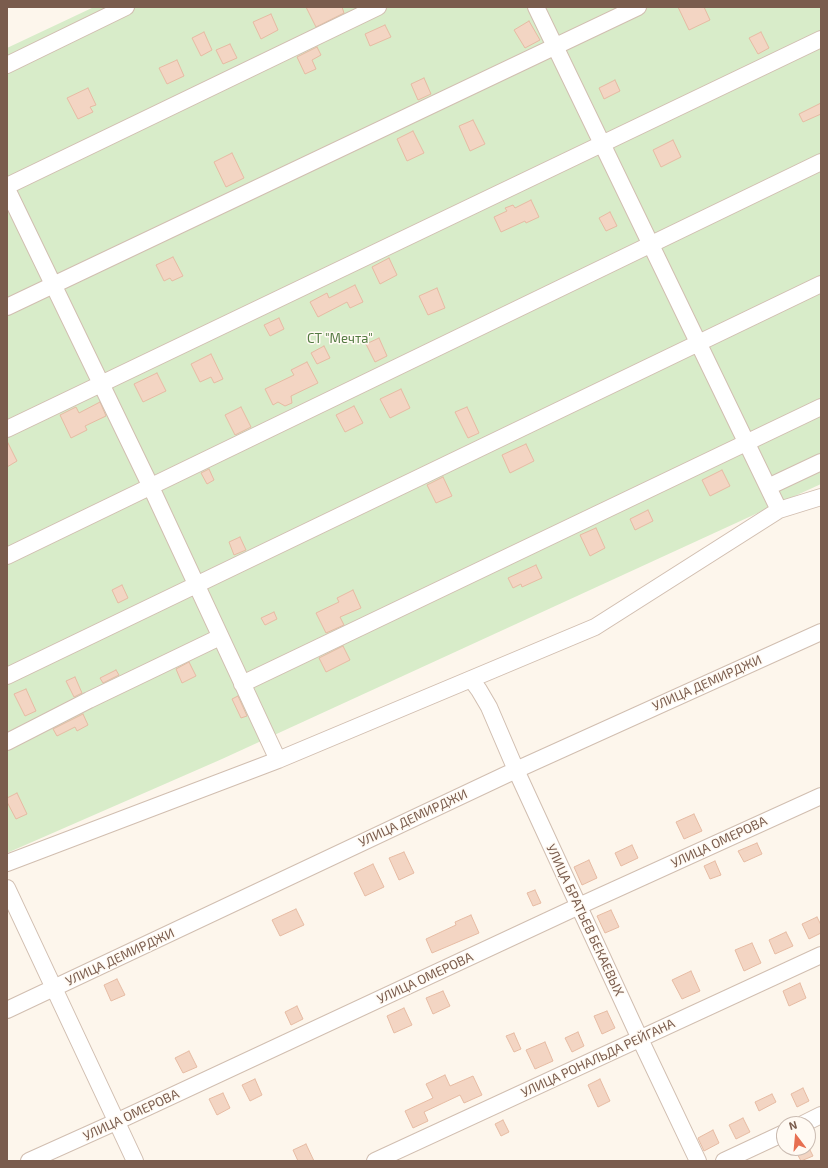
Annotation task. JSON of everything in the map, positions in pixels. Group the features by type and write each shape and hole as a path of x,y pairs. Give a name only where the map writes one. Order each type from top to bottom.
{"street":[{"path":"7,65 126,7"},
{"path":"7,186 378,7"},
{"path":"536,7 779,510"},
{"path":"7,307 555,48 638,7"},
{"path":"7,429 821,39"},
{"path":"7,556 821,162"},
{"path":"7,189 197,585 278,760"},
{"path":"7,676 821,284"},
{"path":"242,684 821,407"},
{"path":"768,487 821,462"},
{"path":"7,863 278,760 595,626 779,510 821,497"},
{"name":"УЛИЦА ДЕМИРДЖИ","path":"7,1010 516,770 821,632"},
{"path":"7,742 89,700 220,637"},
{"name":"УЛИЦА БРАТЬЕВ БЕКАЕВЫХ","path":"471,679 480,690 489,707 516,770 698,1161"},
{"name":"УЛИЦА ОМЕРОВА","path":"29,1161 118,1122 579,906 821,796"},
{"path":"7,888 135,1161"},
{"name":"УЛИЦА РОНАЛЬДА РЕЙГАНА","path":"375,1161 821,955"},
{"path":"724,1161 776,1137"}],"green space":[{"name":"СТ \"Мечта\"","path":"94,7 821,7 821,484 222,759 7,853 7,48"}],"building":[{"path":"306,7 342,7 344,13 316,27"},
{"path":"678,7 704,7 710,20 689,30"},
{"path":"271,14 278,30 261,39 253,22"},
{"path":"529,21 540,40 525,48 514,30"},
{"path":"385,25 391,37 370,46 365,34"},
{"path":"204,32 212,50 201,56 192,38"},
{"path":"761,32 769,48 758,54 749,38"},
{"path":"230,44 237,58 223,64 216,50"},
{"path":"317,47 321,55 312,60 316,69 305,74 297,57"},
{"path":"177,60 184,76 167,84 159,68"},
{"path":"424,78 431,94 418,100 411,84"},
{"path":"615,80 620,91 604,99 599,88"},
{"path":"88,88 96,105 90,107 93,112 78,119 67,98"},
{"path":"821,103 821,114 803,122 799,114"},
{"path":"473,120 485,144 470,151 459,126"},
{"path":"413,131 424,153 407,161 397,139"},
{"path":"673,140 681,157 661,167 653,150"},
{"path":"232,153 244,178 226,187 214,162"},
{"path":"531,200 539,217 526,223 525,221 501,232 494,217 507,211 505,208 513,205 515,208"},
{"path":"610,212 617,226 606,231 599,218"},
{"path":"173,257 183,276 172,281 170,278 164,281 156,265"},
{"path":"389,258 397,275 380,284 372,267"},
{"path":"355,285 363,302 350,308 347,302 318,317 310,302 327,293 329,298"},
{"path":"437,288 445,308 428,315 419,296"},
{"path":"279,318 284,329 270,336 264,325"},
{"path":"379,338 387,356 375,362 366,344"},
{"path":"324,346 330,358 317,364 311,353"},
{"path":"211,354 223,379 214,383 211,377 200,382 191,364"},
{"path":"307,362 318,383 291,396 292,403 285,406 278,402 273,405 265,389 294,375 291,370"},
{"path":"157,373 166,391 143,402 134,384"},
{"path":"401,389 410,408 390,418 380,399"},
{"path":"100,402 106,416 85,426 87,430 71,438 60,415 76,407 79,413"},
{"path":"354,406 363,423 345,432 336,415"},
{"path":"241,407 251,427 235,435 225,415"},
{"path":"467,407 479,433 468,438 455,412"},
{"path":"7,441 17,461 7,467"},
{"path":"526,444 534,461 510,473 502,455"},
{"path":"209,469 214,480 207,484 201,473"},
{"path":"722,470 730,486 710,496 702,480"},
{"path":"443,477 452,496 436,503 427,485"},
{"path":"648,510 653,521 635,530 630,519"},
{"path":"596,528 605,548 590,556 580,535"},
{"path":"240,537 246,550 234,555 229,542"},
{"path":"536,565 542,578 522,587 521,584 513,588 508,578"},
{"path":"122,585 128,598 118,603 112,590"},
{"path":"353,590 361,608 340,617 344,625 326,633 316,613 339,602 337,598"},
{"path":"274,612 277,619 265,625 261,618"},
{"path":"343,646 350,660 326,672 319,658"},
{"path":"189,662 196,676 182,683 176,669"},
{"path":"116,670 119,675 103,683 100,678"},
{"path":"75,677 82,693 74,697 66,681"},
{"path":"26,689 36,711 25,716 14,694"},
{"path":"238,696 247,716 241,718 232,699"},
{"path":"83,714 88,725 77,731 75,727 57,736 53,729"},
{"path":"17,793 27,814 16,819 7,802 7,798"},
{"path":"694,814 702,831 684,839 676,822"},
{"path":"757,843 762,854 744,862 738,851"},
{"path":"632,845 638,858 621,866 615,853"},
{"path":"404,852 414,873 399,880 389,858"},
{"path":"589,860 597,878 582,885 574,867"},
{"path":"715,861 721,875 710,879 704,866"},
{"path":"373,864 384,887 365,896 354,873"},
{"path":"535,890 541,903 533,906 527,893"},
{"path":"296,909 304,925 280,936 272,920"},
{"path":"611,910 619,927 605,933 597,916"},
{"path":"471,915 479,933 432,953 426,939 456,925 455,922"},
{"path":"817,917 821,925 821,933 809,939 802,924"},
{"path":"786,932 793,946 775,954 769,940"},
{"path":"752,943 761,963 744,971 735,950"},
{"path":"691,971 700,991 682,999 672,980"},
{"path":"117,979 125,995 111,1001 104,985"},
{"path":"800,983 806,998 789,1006 783,991"},
{"path":"443,991 450,1006 433,1014 426,998"},
{"path":"297,1006 303,1019 291,1025 285,1012"},
{"path":"404,1008 412,1025 394,1033 387,1016"},
{"path":"607,1011 615,1028 602,1034 594,1016"},
{"path":"578,1032 584,1046 572,1052 565,1038"},
{"path":"514,1033 521,1049 514,1052 506,1036"},
{"path":"545,1042 553,1061 535,1069 526,1050"},
{"path":"189,1051 197,1067 183,1073 175,1058"},
{"path":"445,1075 450,1086 473,1076 482,1095 464,1103 460,1095 424,1112 428,1121 413,1128 405,1111 433,1098 426,1084"},
{"path":"255,1079 262,1095 250,1101 242,1085"},
{"path":"600,1079 610,1101 598,1107 588,1085"},
{"path":"803,1088 809,1101 797,1107 791,1094"},
{"path":"223,1093 230,1108 217,1115 209,1099"},
{"path":"772,1094 776,1102 759,1111 755,1102"},
{"path":"743,1118 750,1132 736,1139 729,1125"},
{"path":"503,1120 509,1132 501,1136 495,1124"},
{"path":"713,1130 719,1143 704,1151 698,1138"},
{"path":"306,1144 314,1161 298,1161 293,1150"},
{"path":"798,1156 813,1156 801,1161"}]}
